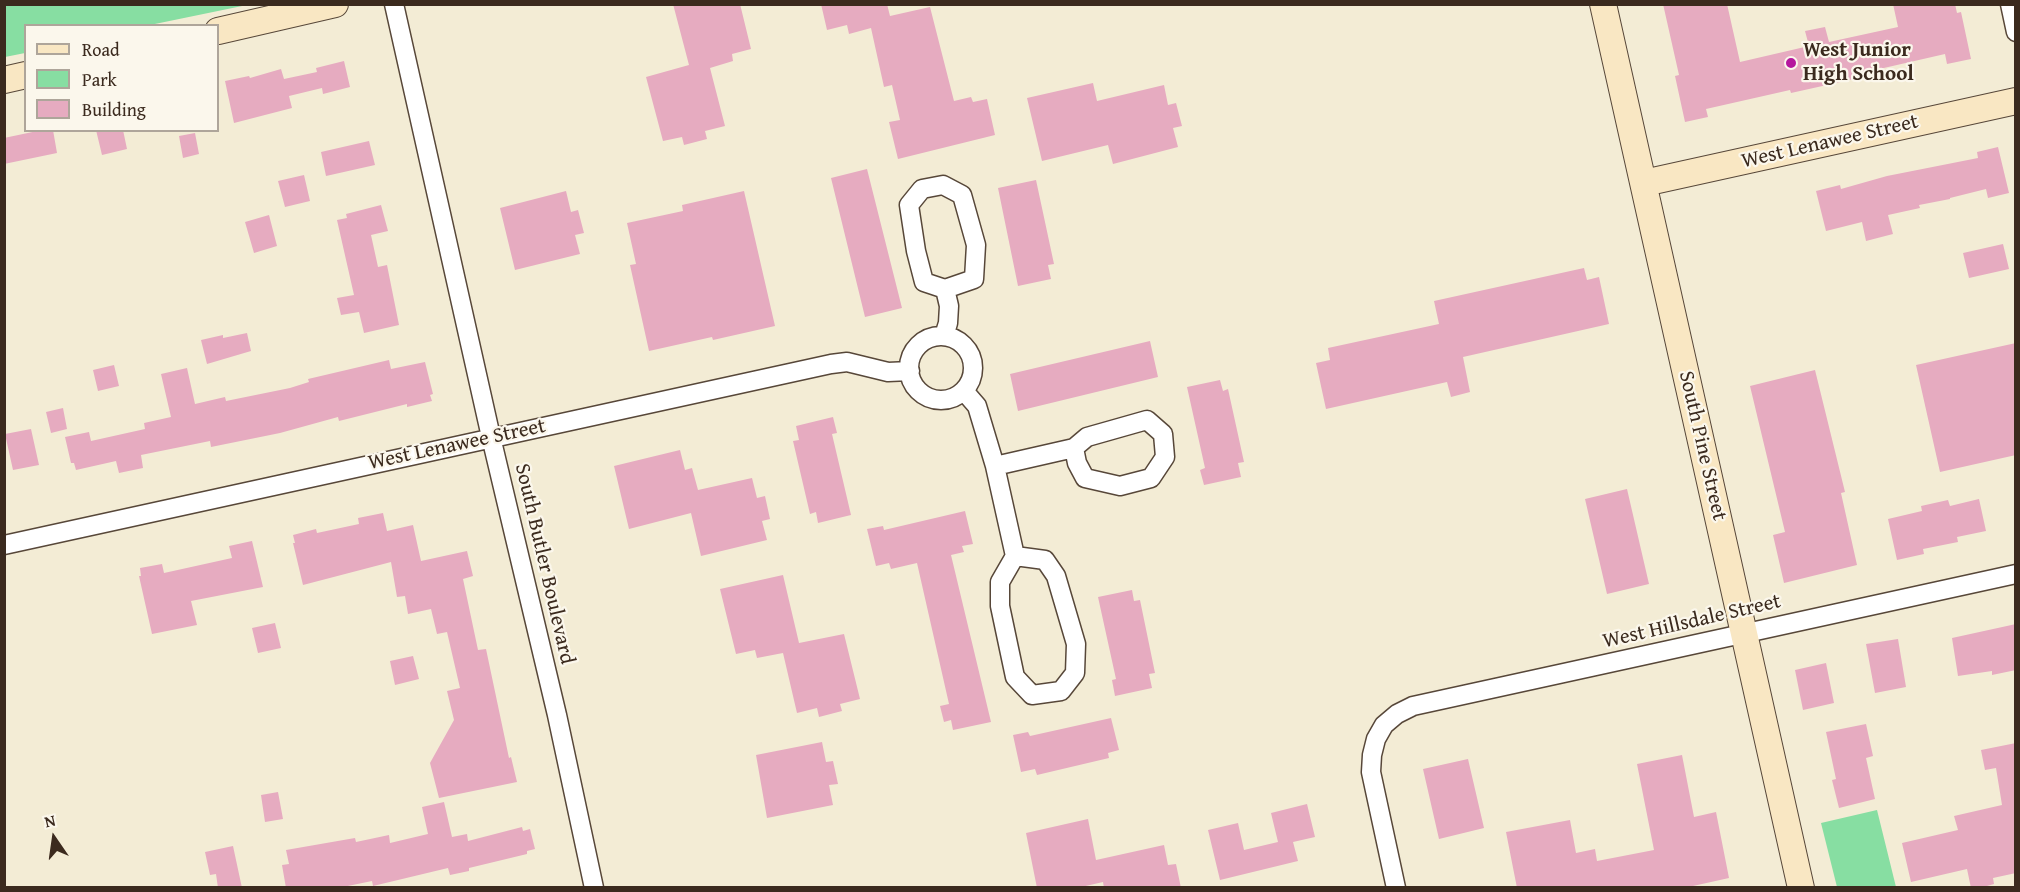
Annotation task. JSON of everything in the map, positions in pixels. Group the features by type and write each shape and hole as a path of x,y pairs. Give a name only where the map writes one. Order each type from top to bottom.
{"street":[{"path":"219,31 335,4"},
{"name":"South Butler Boulevard","path":"394,4 491,437 557,715 594,888"},
{"name":"South Pine Street","path":"1603,4 1801,888"},
{"path":"2010,4 2016,32"},
{"path":"4,80 24,75"},
{"name":"West Lenawee Street","path":"1644,183 2016,101"},
{"path":"943,184 962,195 976,246 974,279 945,289 924,282 916,251 909,205 922,189 943,184"},
{"path":"944,336 948,323 949,306 945,289"},
{"path":"944,336 963,345 973,363 973,373 964,391 946,400 936,399 918,390 912,381 910,371 910,362 918,346 926,340 944,336"},
{"name":"West Lenawee Street","path":"4,545 831,364 848,362 888,372 910,371"},
{"path":"964,391 977,406 995,466 1015,556 1000,582 1000,606 1015,677 1032,695 1061,691 1075,673 1076,644 1056,576 1045,560 1015,556"},
{"path":"995,466 1074,448 1087,437 1147,420 1163,434 1165,457 1151,478 1120,486 1085,478 1077,463 1074,448"},
{"name":"West Hillsdale Street","path":"1396,888 1371,772 1376,739 1384,726 1397,714 1413,706 2016,574"}],"green space":[{"path":"5,4 247,5 155,24 24,24 24,53 5,57"},
{"path":"1877,810 1896,887 1837,887 1821,823"}],"building":[{"path":"673,4 740,4 751,49 732,54 733,61 710,68 725,126 705,131 707,139 684,145 682,137 663,141 646,77 689,65"},
{"path":"821,4 887,4 890,16 930,7 954,101 971,97 973,102 987,99 995,135 898,159 889,122 900,120 892,85 884,87 871,28 849,34 847,25 827,30"},
{"name":"West Junior High School","path":"1663,4 1727,4 1740,62 1809,46 1805,31 1825,27 1829,42 1898,27 1893,4 1955,4 1957,13 1961,12 1971,59 1947,64 1945,54 1862,73 1863,77 1791,93 1790,90 1706,109 1708,117 1685,122 1675,76 1679,75"},
{"path":"344,61 350,87 323,94 322,88 289,96 292,108 234,123 225,81 249,76 250,78 281,69 284,79 317,72 316,68"},
{"path":"1093,83 1097,101 1164,85 1168,105 1176,103 1182,126 1173,128 1178,147 1113,164 1108,145 1042,161 1027,98"},
{"path":"32,132 53,132 57,153 4,164 4,138"},
{"path":"96,132 123,132 127,149 102,155"},
{"path":"195,133 199,154 183,158 179,136"},
{"path":"369,141 375,165 326,176 321,152"},
{"path":"1998,147 2009,193 1988,198 1986,189 1888,215 1893,234 1866,241 1862,222 1826,231 1816,191 1840,185 1841,189 1887,176 1978,158 1977,152"},
{"path":"867,169 902,308 865,317 831,178"},
{"path":"304,175 310,201 285,207 278,181"},
{"path":"1036,180 1054,264 1048,265 1051,279 1018,286 998,188"},
{"path":"566,191 571,212 578,210 584,233 575,235 580,254 515,270 500,208"},
{"path":"744,191 775,326 649,351 630,265 636,264 627,223 683,211 682,205"},
{"path":"381,205 388,231 371,235 378,267 387,265 399,325 364,333 359,312 341,315 337,298 354,295 337,220 347,218 346,214"},
{"path":"269,215 277,246 254,253 245,222"},
{"path":"2003,244 2009,269 1969,278 1963,253"},
{"path":"1584,268 1587,280 1599,277 1609,324 1463,357 1470,392 1451,397 1447,382 1326,409 1316,363 1330,360 1328,348 1439,324 1434,301"},
{"path":"247,333 251,351 207,364 201,340"},
{"path":"1150,341 1158,377 1018,411 1010,374"},
{"path":"2016,343 2016,455 1940,472 1916,365"},
{"path":"389,360 391,369 425,362 433,394 430,395 432,401 407,407 407,404 339,421 338,417 280,433 211,447 210,441 141,455 143,468 119,473 116,461 76,470 74,463 71,463 65,437 89,432 91,441 145,429 144,423 171,417 161,374 187,368 195,404 225,397 226,401 290,388 309,382 308,379"},
{"path":"114,365 119,386 98,391 93,370"},
{"path":"1815,370 1845,492 1841,493 1857,565 1784,583 1773,535 1785,532 1750,386"},
{"path":"1220,380 1223,391 1228,389 1244,462 1238,463 1241,477 1204,485 1200,470 1205,468 1187,387"},
{"path":"63,408 67,429 51,433 46,412"},
{"path":"833,417 837,433 832,434 851,515 818,523 816,512 810,514 793,441 799,440 796,426"},
{"path":"31,429 39,465 13,470 5,434"},
{"path":"680,450 685,470 692,468 698,490 752,478 757,498 765,496 770,519 762,521 767,540 701,556 691,513 629,529 614,466"},
{"path":"1627,489 1649,584 1607,594 1585,499"},
{"path":"1979,499 1986,531 1957,537 1958,542 1923,549 1924,554 1897,560 1888,519 1922,511 1921,506 1948,500 1950,506"},
{"path":"965,511 973,544 962,546 964,552 951,555 991,722 953,730 951,720 944,722 940,706 949,704 917,563 891,569 889,563 876,566 867,529 883,526 884,530"},
{"path":"383,513 387,531 413,525 421,561 467,551 473,576 463,579 478,650 486,649 509,758 511,757 517,782 439,798 430,763 454,720 447,691 460,688 447,632 437,634 431,609 408,614 405,596 397,597 391,562 303,585 293,535 316,529 317,533 359,524 358,518"},
{"path":"252,541 263,587 191,601 197,625 152,634 139,576 141,576 140,568 162,564 164,573 232,558 229,546"},
{"path":"783,575 799,643 844,634 860,699 840,704 842,711 819,717 817,708 797,713 783,653 757,658 755,650 736,654 720,589"},
{"path":"1132,590 1134,601 1140,600 1155,673 1149,674 1152,688 1115,696 1112,680 1116,679 1098,597"},
{"path":"275,623 281,648 258,653 252,628"},
{"path":"2016,624 2016,670 1992,675 1992,671 1958,676 1952,638"},
{"path":"1898,639 1906,687 1875,693 1866,644"},
{"path":"413,656 419,679 395,685 390,661"},
{"path":"1826,663 1834,703 1803,710 1795,670"},
{"path":"1111,718 1119,750 1108,753 1109,758 1037,775 1035,769 1021,772 1013,735 1028,732 1030,736"},
{"path":"1866,724 1873,756 1866,758 1875,799 1839,808 1832,780 1836,779 1826,732"},
{"path":"822,742 826,762 833,761 838,784 829,785 833,805 767,818 756,755"},
{"path":"2016,743 2016,873 1993,878 1994,884 1980,888 1971,888 1967,869 1911,882 1902,843 1958,830 1954,816 2002,805 1996,768 1985,770 1981,750"},
{"path":"1682,755 1694,817 1716,812 1729,878 1684,888 1517,888 1506,832 1570,820 1576,853 1595,849 1597,861 1654,850 1637,764"},
{"path":"1468,759 1484,828 1439,839 1423,769"},
{"path":"278,792 283,819 265,822 261,795"},
{"path":"444,802 452,837 467,834 468,841 522,827 523,831 530,829 535,849 527,851 527,854 450,875 448,868 373,886 372,881 338,888 286,888 282,865 289,864 286,850 355,838 356,842 389,835 390,843 428,834 422,807"},
{"path":"1307,804 1315,837 1293,842 1298,861 1220,880 1208,830 1238,823 1244,850 1278,842 1271,813"},
{"path":"1088,819 1096,860 1164,845 1168,865 1176,864 1181,888 1104,888 1103,882 1077,888 1037,888 1026,833"},
{"path":"233,846 242,888 218,888 216,874 210,875 205,852"}],"place":[{"name":"West Junior High School","path":"1791,63"}]}
